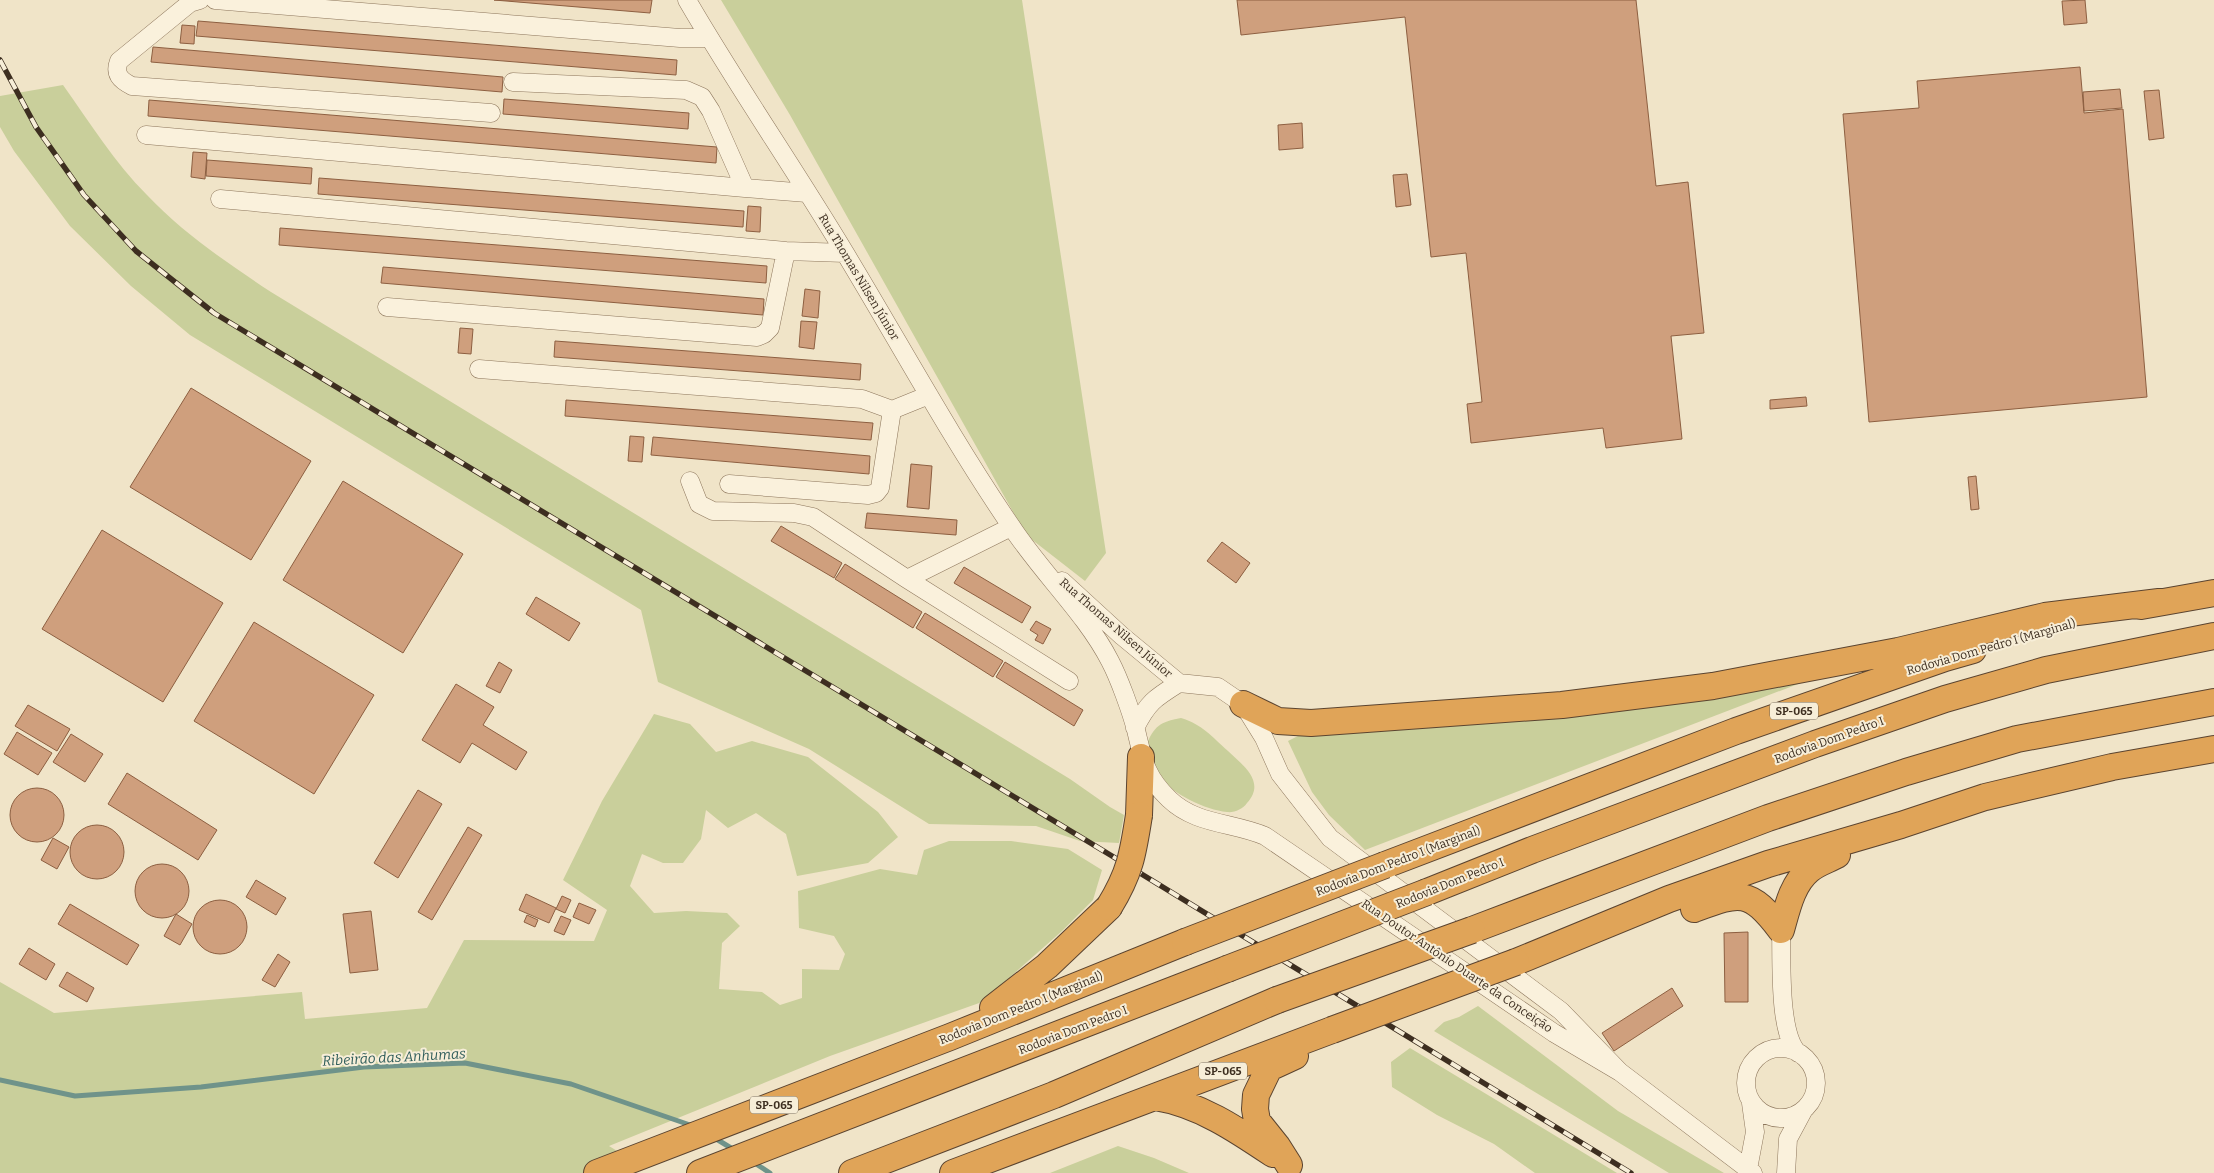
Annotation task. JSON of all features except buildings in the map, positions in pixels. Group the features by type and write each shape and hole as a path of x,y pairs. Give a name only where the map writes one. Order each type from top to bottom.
{"highway":[{"name":"Rodovia Dom Pedro I (Marginal)","path":"597,1173 950,1037 1185,942 1736,731 1945,658 2048,629 2159,602 2214,593"},
{"path":"1243,704 1278,721 1311,723 1562,705 1713,686 1898,651 2045,616 2159,602"},
{"name":"Rodovia Dom Pedro I","path":"700,1173 975,1068 1532,850 1815,744 1945,699 2046,670 2214,636"},
{"path":"852,1173 1054,1095 1277,1000 1472,930 1768,818 1906,772 2018,739 2214,702"},
{"name":"SP-065","path":"953,1173 1516,962 1669,899 1768,864 1985,798 2112,767 2214,749"},
{"path":"950,1037 1019,989 1080,937 1109,907 1127,874 1132,859 1139,815 1141,757"},
{"path":"1781,930 1792,894 1804,875 1811,868 1900,825"},
{"path":"1567,941 1589,945 1724,898 1742,897 1757,902 1781,930"},
{"path":"1155,1097 1178,1101 1197,1109 1239,1131 1289,1165 1278,1146 1257,1121 1255,1109 1256,1095 1270,1068 1305,1051 1332,1030"}],"street":[{"path":"200,0 190,3 120,61 116,69 119,78 132,86 491,113"},
{"path":"215,0 680,38 709,38"},
{"name":"Rua Thomas Nilsen Júnior","path":"687,0 709,38 845,252 929,396 1011,527 1091,632 1111,662 1135,728 1141,757 1156,783 1168,798 1185,812 1206,821 1244,827"},
{"path":"513,82 686,90 702,98 711,111 745,188"},
{"path":"146,135 807,193"},
{"path":"220,200 786,250 845,252"},
{"path":"388,307 756,337 764,334 770,328 786,250"},
{"path":"479,369 862,399 892,410 929,396"},
{"path":"730,484 868,495 876,493 880,488 892,410"},
{"path":"690,481 699,504 713,511 805,514 813,517 1069,681"},
{"path":"907,579 1011,527"},
{"name":"Rua Thomas Nilsen Júnior","path":"1031,554 1122,636 1179,683 1218,688 1243,704 1264,738 1280,774"},
{"path":"1135,728 1145,708 1160,695 1179,683"},
{"name":"Rua Doutor Antônio Duarte da Conceição","path":"1280,774 1330,838 1561,1011 1620,1072"},
{"name":"Rua Doutor Antônio Duarte da Conceição","path":"1244,827 1265,836 1554,1033 1620,1072 1751,1171"},
{"path":"1751,1103 1759,1112 1770,1117 1781,1119 1793,1117 1810,1104 1816,1085 1812,1066 1793,1048 1788,1034 1783,1000 1781,930"},
{"path":"1751,1171 1755,1132 1751,1103 1745,1081 1748,1070 1754,1060 1769,1049 1774,1041 1783,1000"},
{"path":"1763,1053 1780,1048 1798,1052"},
{"path":"1786,1173 1788,1140 1803,1111"}],"green space":[{"path":"721,0 1022,0 1106,553 1085,581 1026,535 790,115"},
{"path":"63,85 103,142 135,183 191,235 222,258 271,292 1070,779 1124,815 1119,843 1080,841 1036,826 929,824 809,749 658,682 641,610 190,335 131,286 70,226 14,151 0,127 0,96"},
{"path":"1824,674 1365,850 1329,815 1312,792 1288,741 1306,732 1403,730 1519,719"},
{"path":"654,714 690,724 716,752 752,741 808,757 878,812 898,837 868,863 797,876 786,834 756,813 728,828 706,810 701,839 683,863 663,863 642,854 630,886 654,913 686,911 727,913 740,926 722,943 719,989 762,992 780,1005 802,998 802,969 839,970 845,954 834,936 799,928 798,891 880,869 917,875 924,850 949,841 1011,841 1068,849 1102,870 1093,900 1062,931 982,1002 830,1056 609,1146 632,1160 597,1173 0,1173 0,982 54,1013 302,992 305,1019 427,1008 464,940 594,941 607,910 563,880 602,801"},
{"path":"1181,718 1195,724 1206,732 1240,762 1251,775 1254,781 1252,795 1241,809 1227,812 1200,805 1173,790 1159,778 1146,746 1155,729 1163,723"},
{"path":"1478,1006 1618,1111 1724,1173 1669,1173 1434,1031 1444,1022 1459,1017"},
{"path":"1410,1048 1617,1173 1535,1173 1494,1144 1437,1115 1392,1087 1391,1062"},
{"path":"1118,1146 1154,1158 1189,1173 1050,1173"}],"waterway":[{"name":"Ribeirão das Anhumas","path":"0,1080 75,1096 201,1087 364,1067 465,1063 571,1084 693,1126"},
{"name":"Ribeirão das Anhumas","path":"713,1137 736,1151"},
{"name":"Ribeirão das Anhumas","path":"753,1162 770,1173"}],"railway":[{"path":"0,60 36,127 84,195 136,251 214,313 1112,856 1631,1173"}]}
